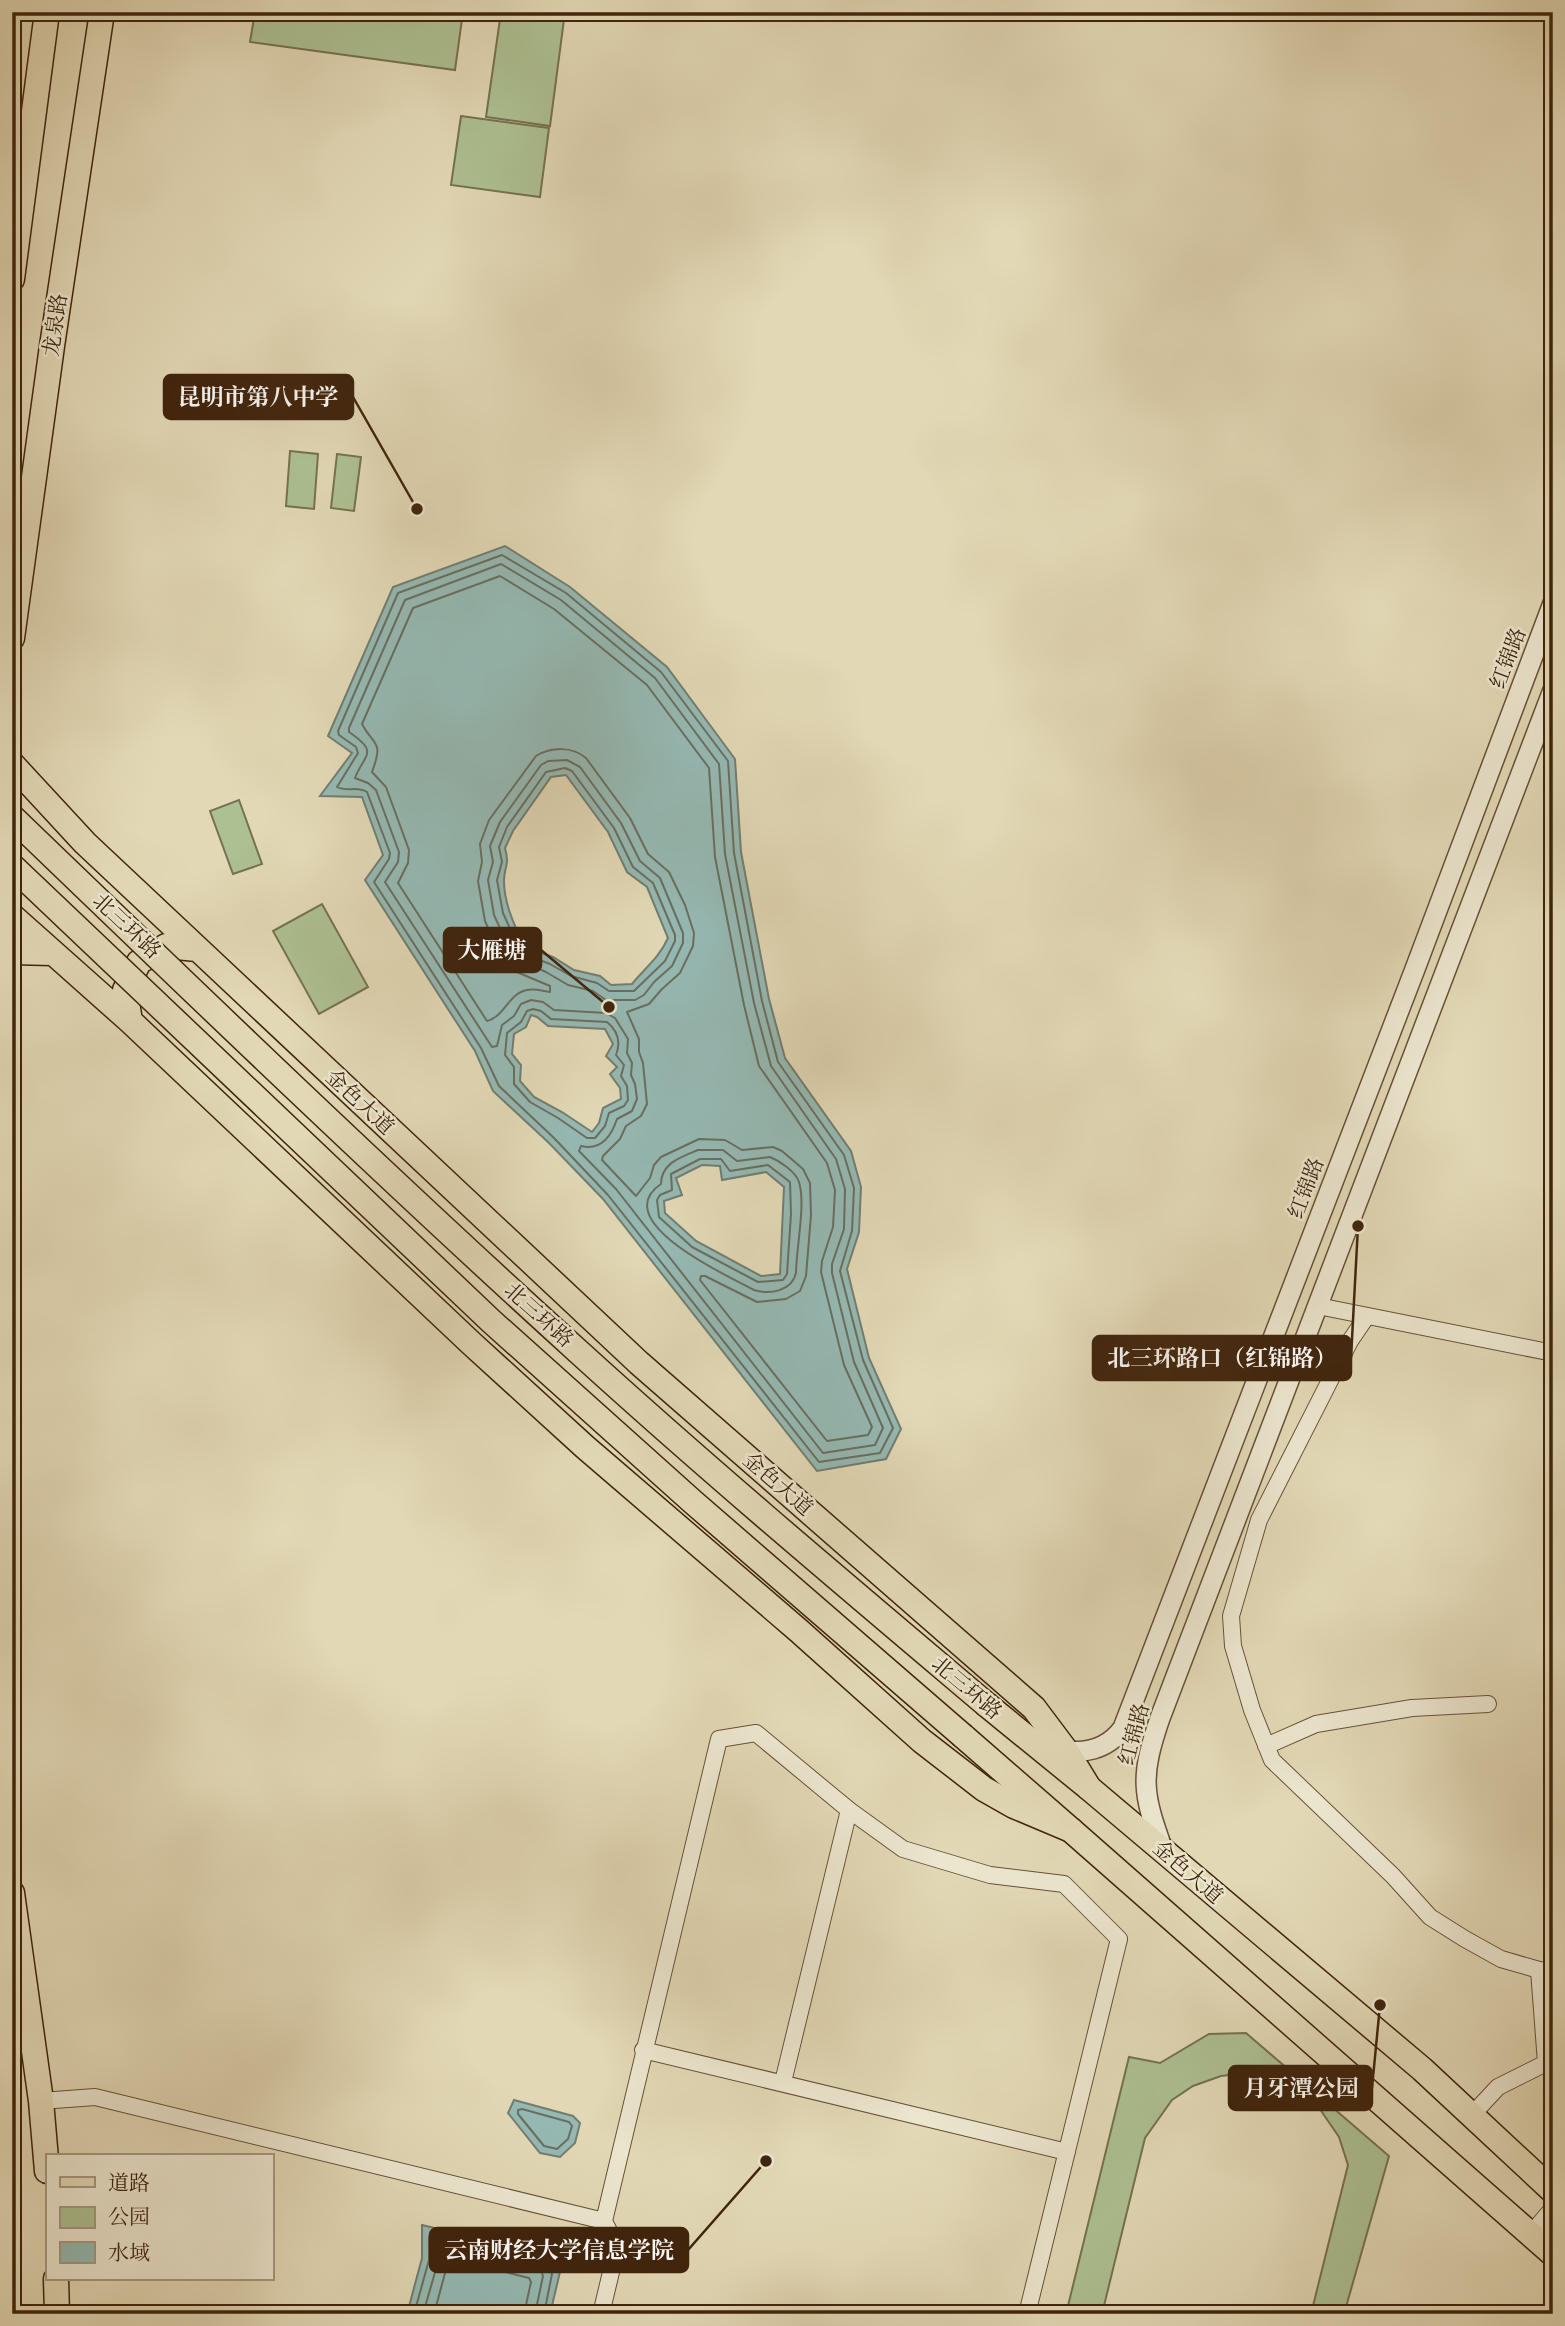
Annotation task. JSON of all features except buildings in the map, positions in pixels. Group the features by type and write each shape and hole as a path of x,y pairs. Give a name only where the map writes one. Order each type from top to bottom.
{"main road":[{"path":"12,279 47,12"},
{"name":"龙泉路","path":"12,638 102,12"},
{"name":"金色大道","path":"12,764 85,843 639,1363 1034,1708 1067,1752 1088,1788 1422,2069 1553,2191"},
{"name":"北三环路","path":"12,817 455,1239 574,1347 772,1522 1088,1788"},
{"name":"北三环路","path":"12,866 491,1321 693,1502 1071,1830"},
{"path":"12,916 130,1021 472,1345 922,1741 984,1789 1014,1806 1071,1830 1553,2254"},
{"path":"130,1021 125,990 139,962 166,946 197,949"},
{"path":"12,952 51,953"},
{"path":"12,1893 41,2101 46,2159"},
{"path":"56,2280 57,2314"}],"street":[{"name":"红锦路","path":"1067,1752 1096,1749 1116,1738 1123,1728 1553,603"},
{"name":"红锦路","path":"1163,1850 1150,1814 1144,1781 1147,1757 1553,690"},
{"path":"1318,1306 1553,1353"},
{"path":"1367,1316 1350,1341 1259,1520 1231,1616 1233,1646 1252,1710 1272,1760 1393,1876 1430,1917 1501,1959 1546,1970 1550,2062 1499,2087 1471,2116"},
{"path":"1266,1746 1316,1724 1412,1708 1488,1703"},
{"path":"601,2314 617,2247 604,2221 719,1739 756,1733 849,1810 903,1849 990,1875 1064,1884 1119,1939 1027,2314"},
{"path":"1027,1739 1067,1752"},
{"path":"783,2082 849,1810"},
{"path":"643,2050 1067,2152"},
{"path":"41,2101 95,2097 604,2221"},
{"path":"1530,2235 1553,2208"}],"green space":[{"path":"255,12 463,12 455,70 250,42"},
{"path":"501,12 565,12 550,126 486,117"},
{"path":"461,116 549,128 540,197 451,185"},
{"path":"290,451 318,454 314,509 286,506"},
{"path":"337,454 361,457 354,511 331,508"},
{"path":"239,800 262,864 233,874 210,811"},
{"path":"322,904 368,987 319,1014 273,931"},
{"path":"1246,2033 1389,2156 1344,2314 1311,2314 1348,2165 1339,2137 1315,2102 1289,2081 1255,2072 1221,2076 1193,2086 1172,2100 1145,2138 1102,2314 1066,2314 1129,2057 1160,2063 1209,2034"}],"water":[{"path":"505,546 570,587 667,667 735,759 741,852 769,999 785,1058 851,1151 861,1187 859,1232 847,1269 869,1358 901,1429 886,1459 817,1471 603,1199 549,1143 493,1091 475,1051 365,880 383,855 362,797 320,796 352,753 328,736 393,587","holes":["566,775 608,832 627,872 647,887 668,938 656,957 632,984 611,985 600,976 574,970 553,957 524,947 508,906 504,890 507,862 505,848 513,831 551,777","531,1015 548,1026 605,1029 613,1044 606,1056 617,1067 610,1074 620,1088 621,1099 603,1108 599,1123 592,1132 534,1097 520,1081 521,1065 512,1054 514,1034 526,1027","702,1165 720,1166 722,1180 766,1172 784,1187 780,1274 761,1276 696,1241 665,1213 664,1201 682,1195 676,1178"]},
{"path":"514,2100 573,2116 580,2123 575,2143 560,2157 540,2153 508,2113"},
{"path":"422,2225 551,2256 560,2272 550,2314 407,2314 422,2258"}],"place":[{"name":"昆明市第八中学","path":"417,509"},
{"name":"大雁塘","path":"609,1007"},
{"name":"北三环路口（红锦路）","path":"1358,1226"},
{"name":"月牙潭公园","path":"1380,2005"},
{"name":"云南财经大学信息学院","path":"766,2161"}]}
